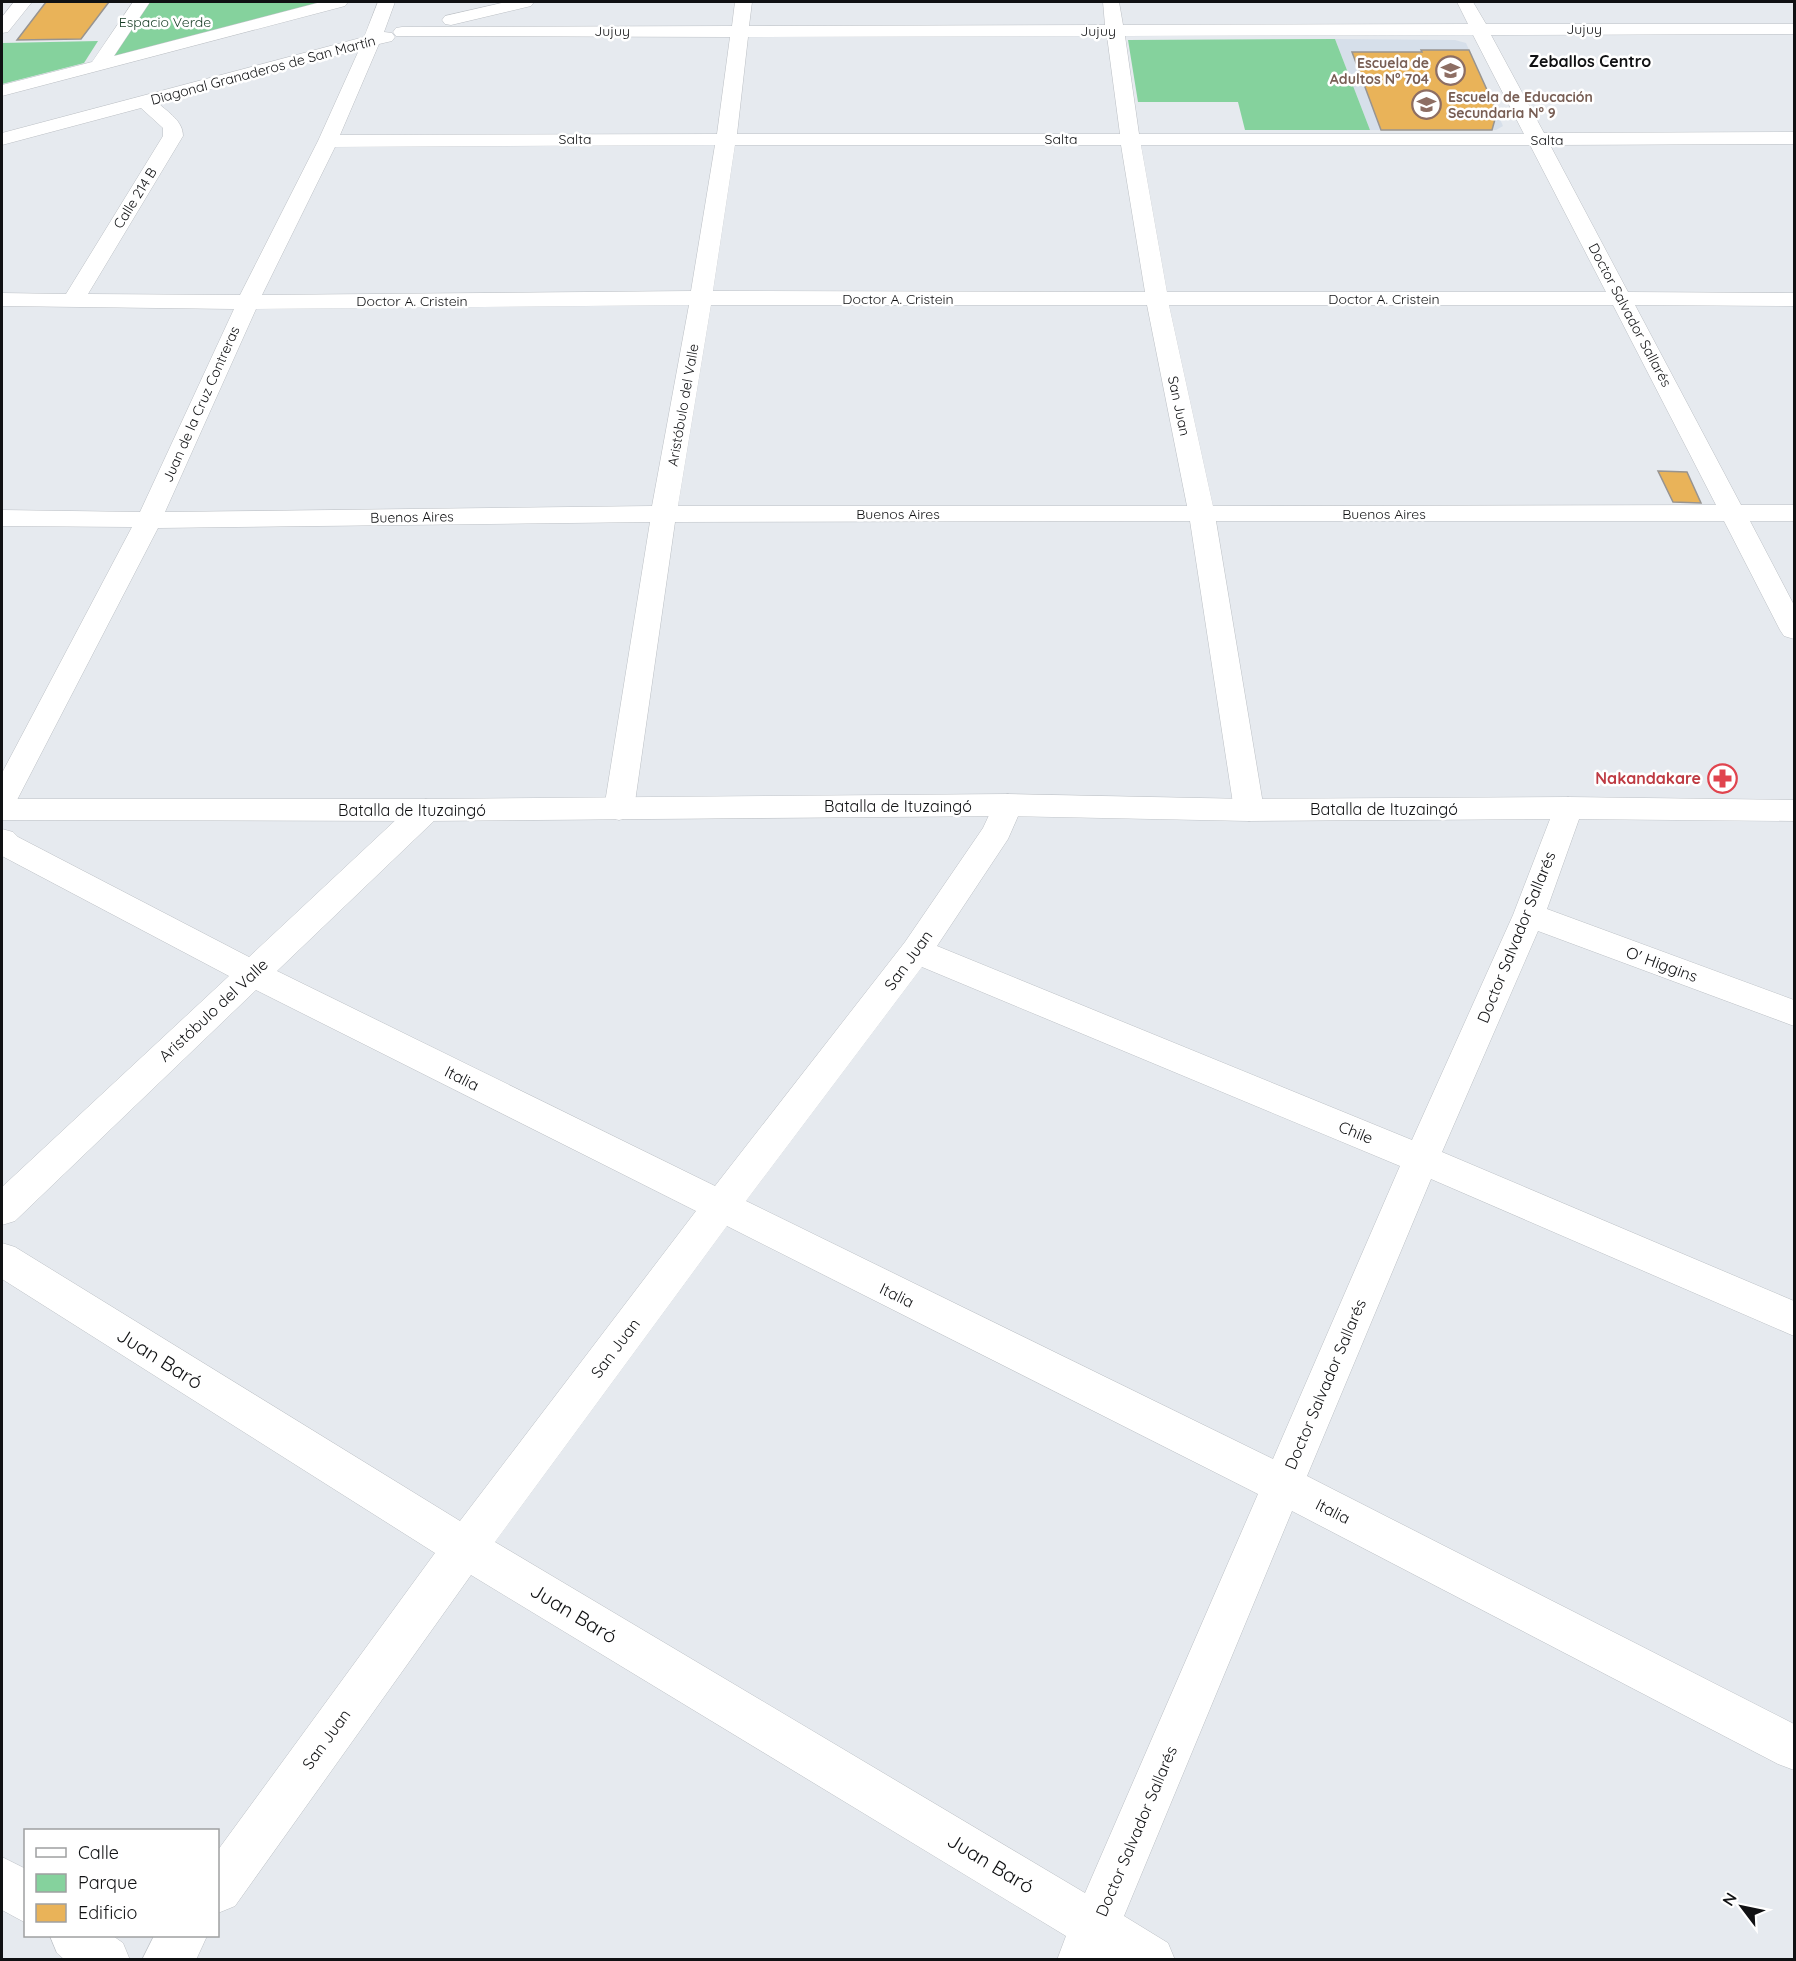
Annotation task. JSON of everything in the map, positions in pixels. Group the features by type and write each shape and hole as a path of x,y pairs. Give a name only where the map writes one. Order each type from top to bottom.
{"street":[{"path":"2,28 22,2"},
{"path":"99,65 141,2"},
{"path":"2,91 339,2"},
{"name":"Juan de la Cruz Contreras","path":"2,800 149,520 248,302 328,141 386,2"},
{"name":"Diagonal Granaderos de San Martín","path":"2,139 402,32 525,2"},
{"name":"Aristóbulo del Valle","path":"619,809 663,513 702,298 727,138 743,2"},
{"name":"San Juan","path":"1111,2 1117,32 1130,139 1157,299 1202,515 1249,810"},
{"name":"Doctor Salvador Sallarés","path":"1465,2 1794,630"},
{"name":"Jujuy","path":"402,32 1794,29"},
{"name":"Calle 214 B","path":"72,300 173,136 173,127 146,102"},
{"name":"Salta","path":"328,141 727,138 1538,140 1794,138"},
{"name":"Doctor A. Cristein","path":"2,300 248,302 702,298 1794,299"},
{"name":"Buenos Aires","path":"2,518 149,520 663,513 1202,515 1794,513"},
{"name":"San Juan","path":"219,1888 465,1548 720,1207 916,951 997,831 1008,806"},
{"name":"Batalla de Ituzaingó","path":"2,810 1008,806 1249,810 1568,808 1794,810"},
{"name":"Doctor Salvador Sallarés","path":"1088,1943 1421,1159 1529,915 1568,808"},
{"name":"Aristóbulo del Valle","path":"2,1210 426,810"},
{"name":"Italia","path":"2,840 7,845 252,973 1282,1485 1794,1748"},
{"name":"O' Higgins","path":"1529,915 1794,1013"},
{"name":"Chile","path":"916,951 1421,1159 1794,1319"},
{"name":"Juan Baró","path":"2,1259 465,1548 1088,1943 1151,1959"},
{"path":"2,1881 24,1898"},
{"path":"77,1937 106,1959"},
{"path":"166,1959 182,1937"}],"shaded area":[{"path":"1335,39 1455,40 1466,43 1503,126 1496,130 1370,130"}],"green space":[{"name":"Espacio Verde","path":"149,2 325,2 110,58"},
{"path":"1335,39 1370,130 1245,130 1238,102 1138,102 1128,40"},
{"name":"Espacio Verde","path":"98,41 84,63 2,84 2,43"}],"building":[{"path":"46,2 109,2 81,39 17,40"},
{"path":"1421,50 1469,50 1497,112 1492,130 1381,130 1352,52 1422,52"},
{"path":"1658,471 1687,472 1701,503 1673,502"}],"place":[{"name":"Escuela de Adultos N° 704","path":"1450,71"},
{"name":"Escuela de Educación Secundaria N° 9","path":"1427,105"},
{"name":"Nakandakare","path":"1722,778"}],"district":[{"name":"Zeballos Centro","path":"1590,61"}]}
